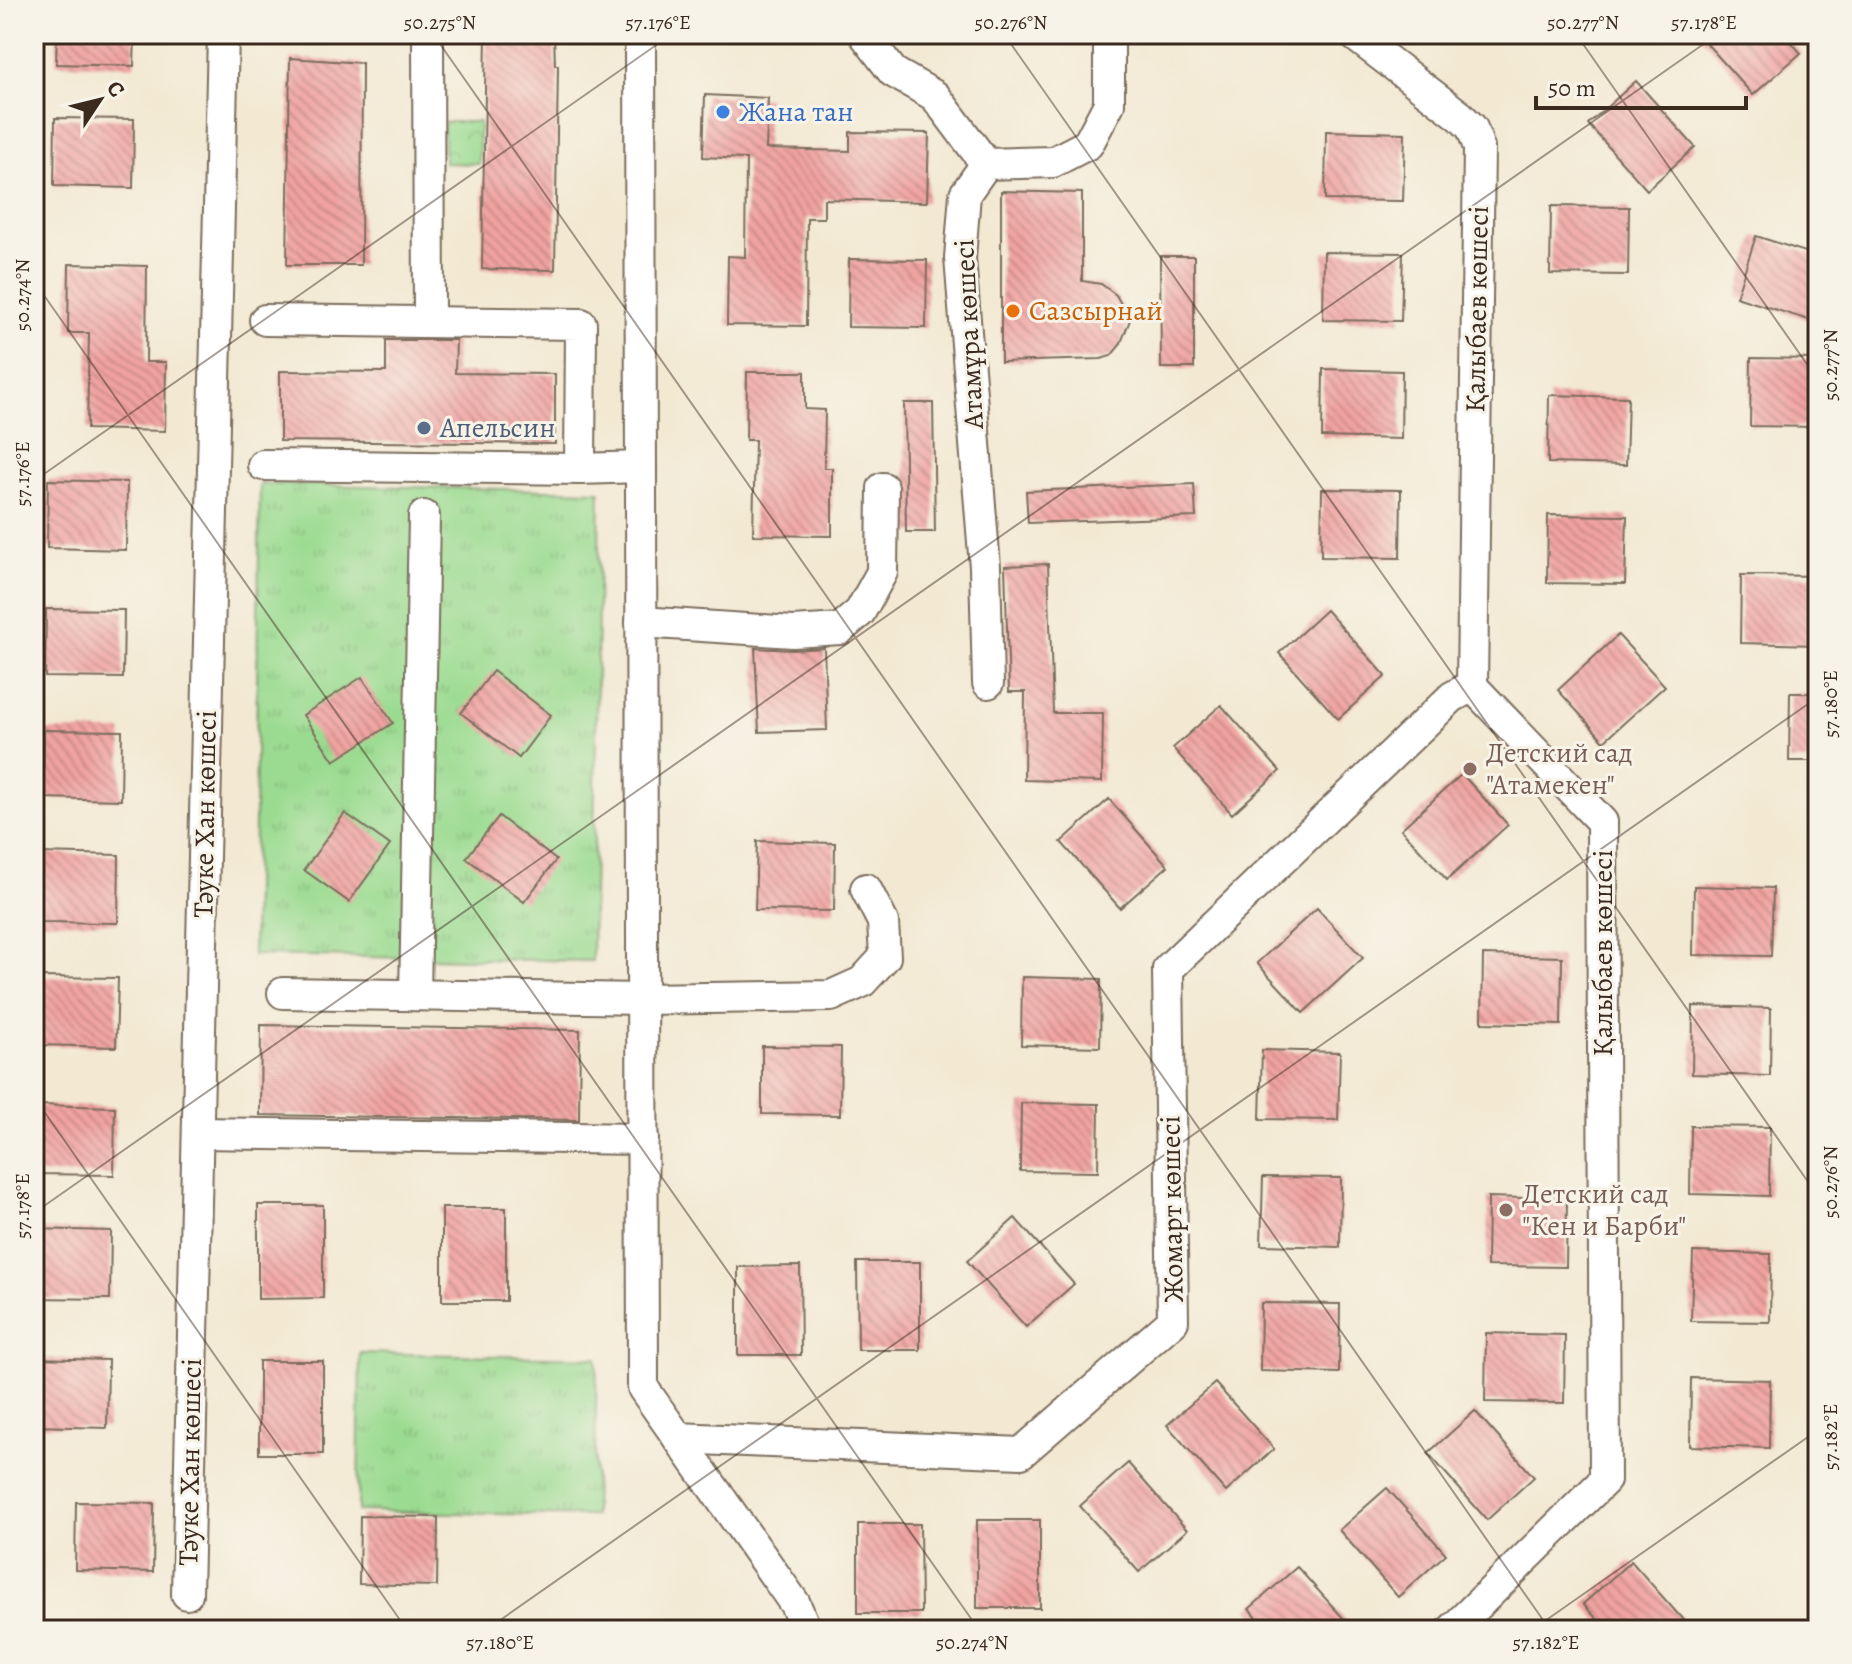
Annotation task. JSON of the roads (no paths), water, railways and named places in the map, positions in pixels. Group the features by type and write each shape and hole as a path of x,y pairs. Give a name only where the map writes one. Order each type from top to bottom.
{"street":[{"name":"Тәуке Хан көшесі","path":"187,1594 223,34"},
{"path":"428,34 429,322"},
{"path":"640,34 643,1388 795,1604 806,1630"},
{"path":"864,34 893,72 935,96 986,164 1053,162 1088,144 1109,104 1109,34"},
{"name":"Қалыбаев көшесі","path":"1353,34 1460,116 1472,128 1479,148 1472,686 1602,822 1605,1480 1452,1630"},
{"name":"Атамұра көшесі","path":"986,164 965,194 960,258 985,567 988,683"},
{"path":"265,320 581,324 580,469"},
{"path":"263,465 641,467"},
{"path":"641,622 793,632 840,629 860,612 882,572 883,488"},
{"path":"415,995 424,516"},
{"name":"Жомарт көшесі","path":"678,1438 1021,1453 1173,1321 1168,969 1452,697 1472,686"},
{"path":"283,993 642,999 831,996 862,982 885,957 883,922 866,889"},
{"path":"198,1133 643,1139"}],"place":[{"name":"Жана тан","path":"723,112"},
{"name":"Сазсырнай","path":"1013,311"},
{"name":"Апельсин","path":"424,428"},
{"name":"Детский сад \"Атамекен\"","path":"1470,769"},
{"name":"Детский сад \"Кен и Барби\"","path":"1506,1210"}]}
